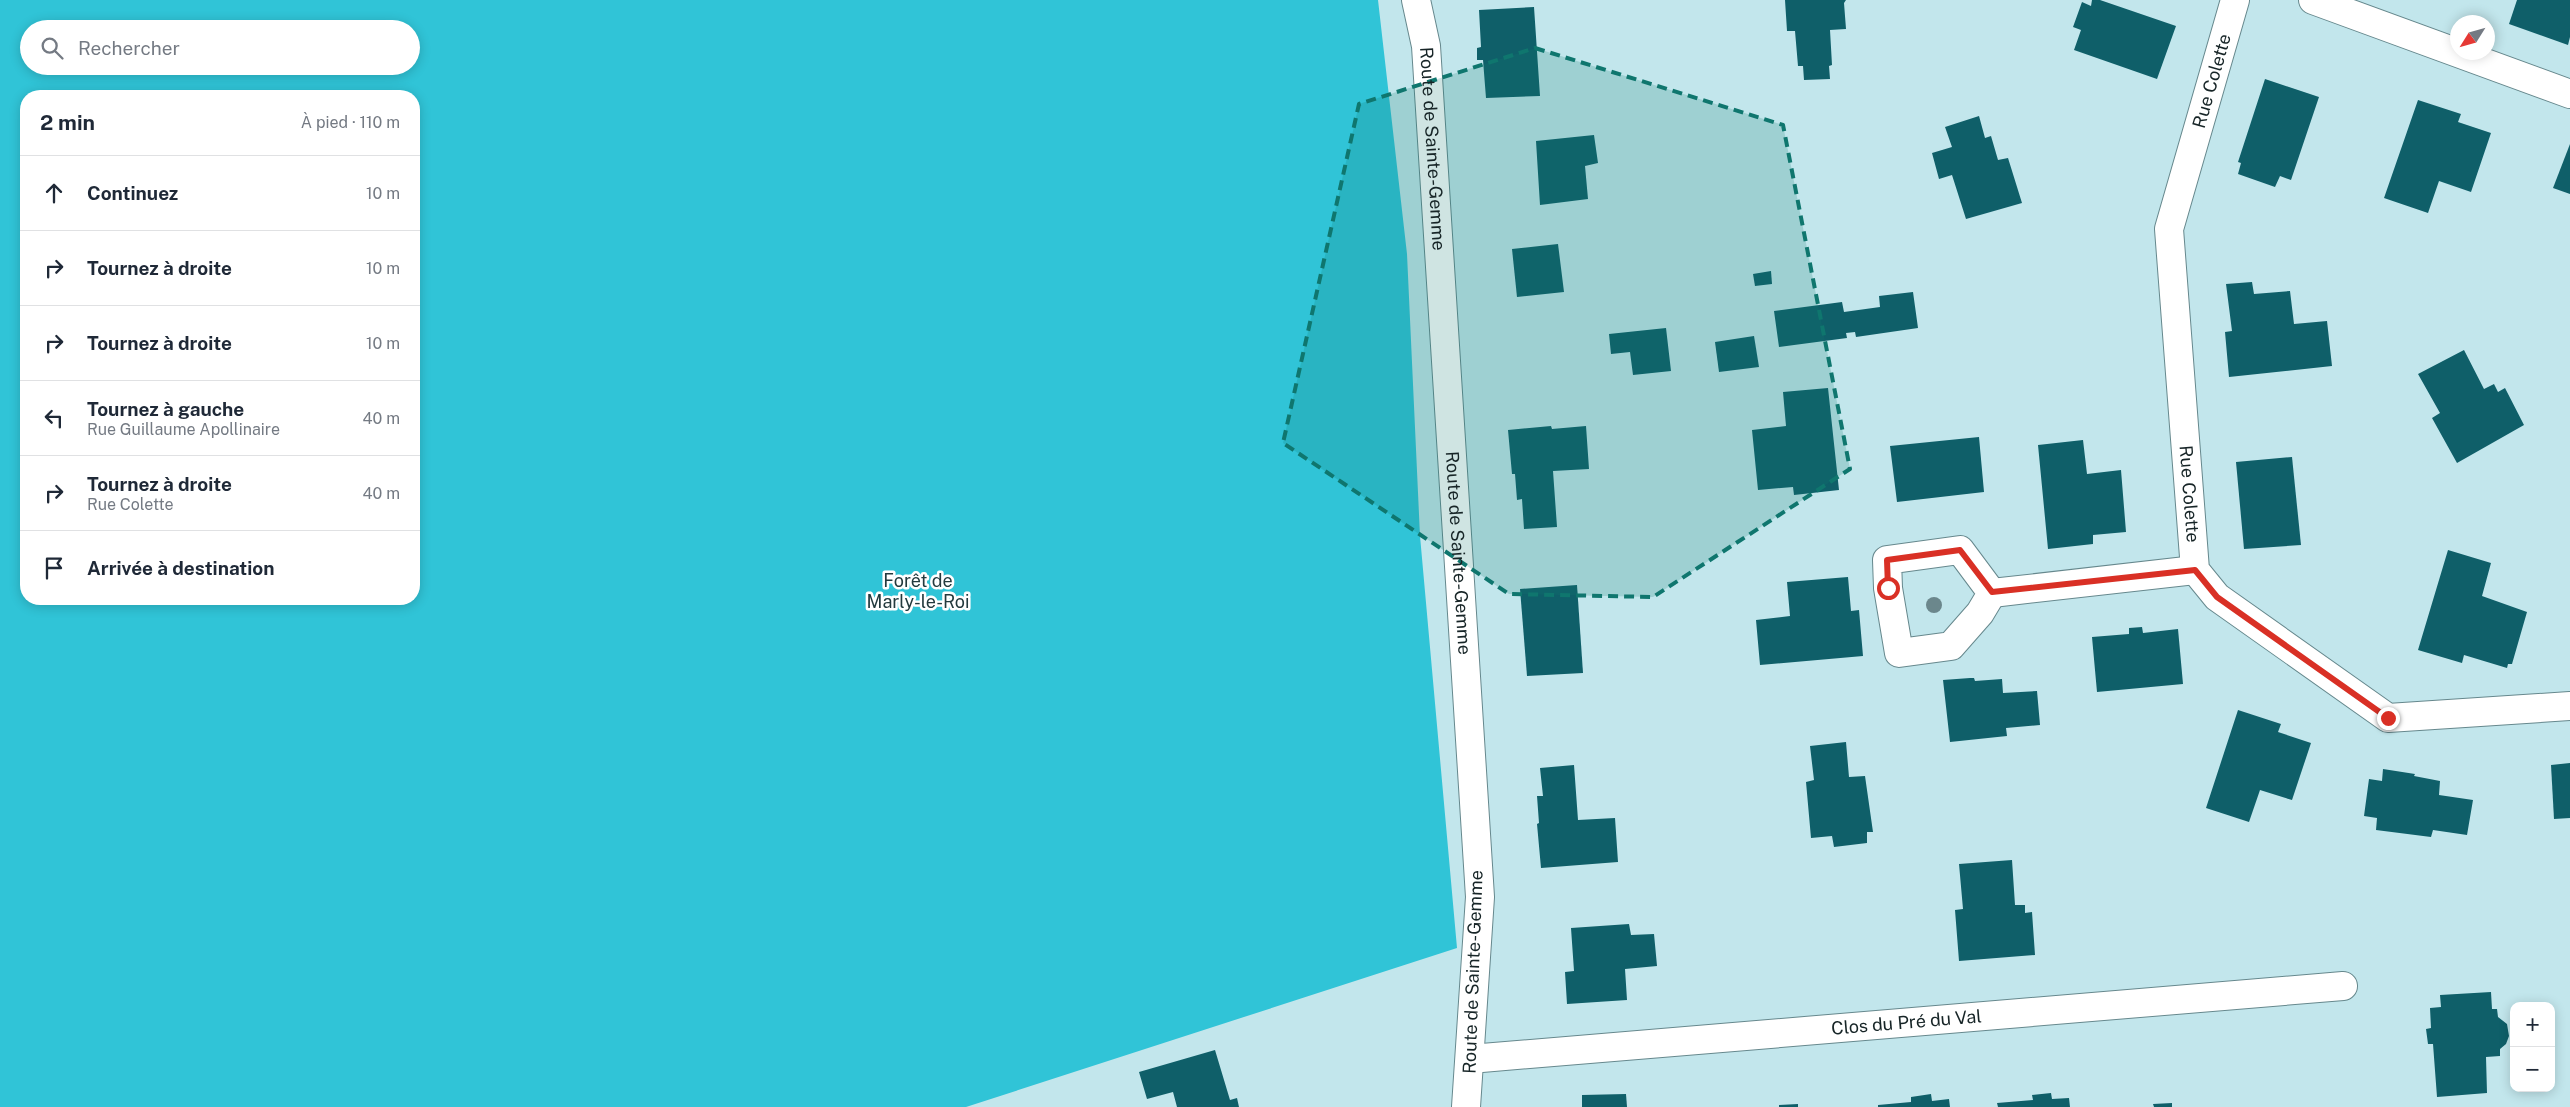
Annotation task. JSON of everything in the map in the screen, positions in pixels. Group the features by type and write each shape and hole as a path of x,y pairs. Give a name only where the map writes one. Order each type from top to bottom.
{"street":[{"name":"Route de Sainte-Gemme","path":"1416,0 1426,46 1480,897 1466,1107"},
{"name":"Rue Colette","path":"2195,570 2169,229 2235,0"},
{"path":"2313,0 2570,94"},
{"path":"1992,592 2195,570 2217,597 2388,718 2570,706"},
{"name":"Clos du Pré du Val","path":"1470,1059 2344,986"}],"highlighted area":[{"path":"1535,48 1783,125 1850,469 1653,597 1509,594 1283,443 1359,104"}],"green space":[{"name":"Forêt de Marly-le-Roi","path":"0,0 1378,0 1407,254 1420,536 1457,948 966,1107 0,1107"}],"building":[{"path":"1785,0 1846,0 1844,3 1846,29 1830,30 1832,65 1829,66 1830,79 1804,80 1803,66 1798,66 1795,31 1787,31"},
{"path":"2092,0 2100,0 2176,26 2157,79 2074,50 2081,30 2073,27 2082,2 2091,6"},
{"path":"2517,0 2570,0 2570,37 2568,45 2509,24"},
{"path":"1534,7 1540,96 1486,98 1483,60 1477,60 1477,48 1481,47 1479,10"},
{"path":"2265,79 2319,97 2291,180 2280,176 2275,187 2238,174 2241,163 2238,162"},
{"path":"2418,100 2461,114 2458,122 2491,133 2471,192 2439,181 2428,213 2384,198"},
{"path":"1979,116 1985,138 1991,136 1998,160 2008,158 2022,203 1966,219 1952,175 1939,179 1932,153 1952,147 1945,127"},
{"path":"1594,135 1598,163 1585,166 1588,199 1540,205 1536,141"},
{"path":"2570,144 2570,194 2553,188"},
{"path":"1558,244 1564,292 1517,297 1512,249"},
{"path":"1771,271 1772,284 1755,286 1753,274"},
{"path":"2252,282 2254,294 2290,291 2294,324 2327,321 2332,366 2229,377 2225,332 2232,331 2226,284"},
{"path":"1913,292 1918,328 1856,337 1855,332 1846,333 1847,338 1779,347 1774,311 1842,302 1844,312 1880,307 1879,296"},
{"path":"1666,328 1671,371 1633,375 1630,352 1611,354 1609,334"},
{"path":"1754,336 1759,367 1719,372 1715,342"},
{"path":"2464,350 2484,389 2494,384 2498,392 2505,388 2524,425 2457,463 2432,418 2440,413 2418,374"},
{"path":"1828,388 1839,490 1794,495 1793,487 1758,490 1752,430 1786,426 1783,392"},
{"path":"1551,426 1552,429 1586,426 1589,469 1553,471 1557,527 1524,529 1522,499 1517,500 1515,474 1512,474 1508,430"},
{"path":"1979,437 1984,492 1897,502 1890,446"},
{"path":"2083,440 2087,474 2121,470 2126,532 2093,535 2093,544 2048,549 2038,445"},
{"path":"2292,457 2301,545 2244,549 2236,462"},
{"path":"2448,550 2491,563 2482,596 2527,612 2512,664 2508,664 2507,668 2464,655 2462,663 2418,650"},
{"path":"1848,577 1851,611 1859,610 1863,656 1760,665 1756,620 1790,616 1787,582"},
{"path":"1577,585 1583,673 1527,676 1520,589"},
{"path":"2142,627 2143,633 2178,629 2183,684 2097,692 2092,637 2129,634 2129,628"},
{"path":"1974,678 1975,681 2002,679 2003,693 2037,691 2040,725 2006,728 2007,736 1950,742 1943,680"},
{"path":"2238,710 2281,724 2278,732 2311,743 2292,800 2260,790 2249,822 2206,808"},
{"path":"1846,742 1849,777 1865,776 1873,832 1867,832 1867,843 1834,847 1832,836 1811,838 1806,782 1814,780 1810,746"},
{"path":"2570,763 2570,818 2554,819 2551,765"},
{"path":"1574,765 1578,820 1615,818 1618,862 1541,868 1537,824 1539,823 1537,796 1543,796 1540,768"},
{"path":"2383,769 2415,774 2414,776 2440,781 2439,795 2473,800 2467,835 2433,830 2431,837 2376,830 2377,818 2364,816 2369,779 2382,781"},
{"path":"2012,860 2015,905 2025,905 2025,913 2032,912 2035,955 1959,961 1955,910 1963,909 1959,864"},
{"path":"1629,924 1631,935 1654,934 1657,966 1625,969 1627,1000 1567,1004 1565,972 1574,971 1571,928"},
{"path":"2491,992 2492,1009 2497,1009 2498,1017 2507,1024 2509,1036 2506,1044 2500,1049 2500,1056 2486,1057 2487,1093 2437,1097 2433,1044 2428,1044 2426,1029 2431,1028 2430,1008 2441,1007 2440,995"},
{"path":"1215,1050 1230,1100 1237,1098 1239,1107 1177,1107 1173,1092 1147,1099 1139,1072"},
{"path":"2051,1093 2052,1099 2069,1098 2070,1107 1998,1107 1997,1103 2033,1100 2032,1095"},
{"path":"1626,1094 1627,1107 1582,1107 1582,1095"},
{"path":"1931,1094 1932,1101 1949,1099 1950,1107 1878,1107 1878,1105 1911,1102 1911,1097"},
{"path":"2172,1103 2172,1107 2154,1107 2153,1104"},
{"path":"1798,1104 1798,1107 1779,1107 1779,1105"}],"route":[{"path":"1888,588 1887,560 1960,550 1992,592 2195,570 2217,597 2388,718"}]}
